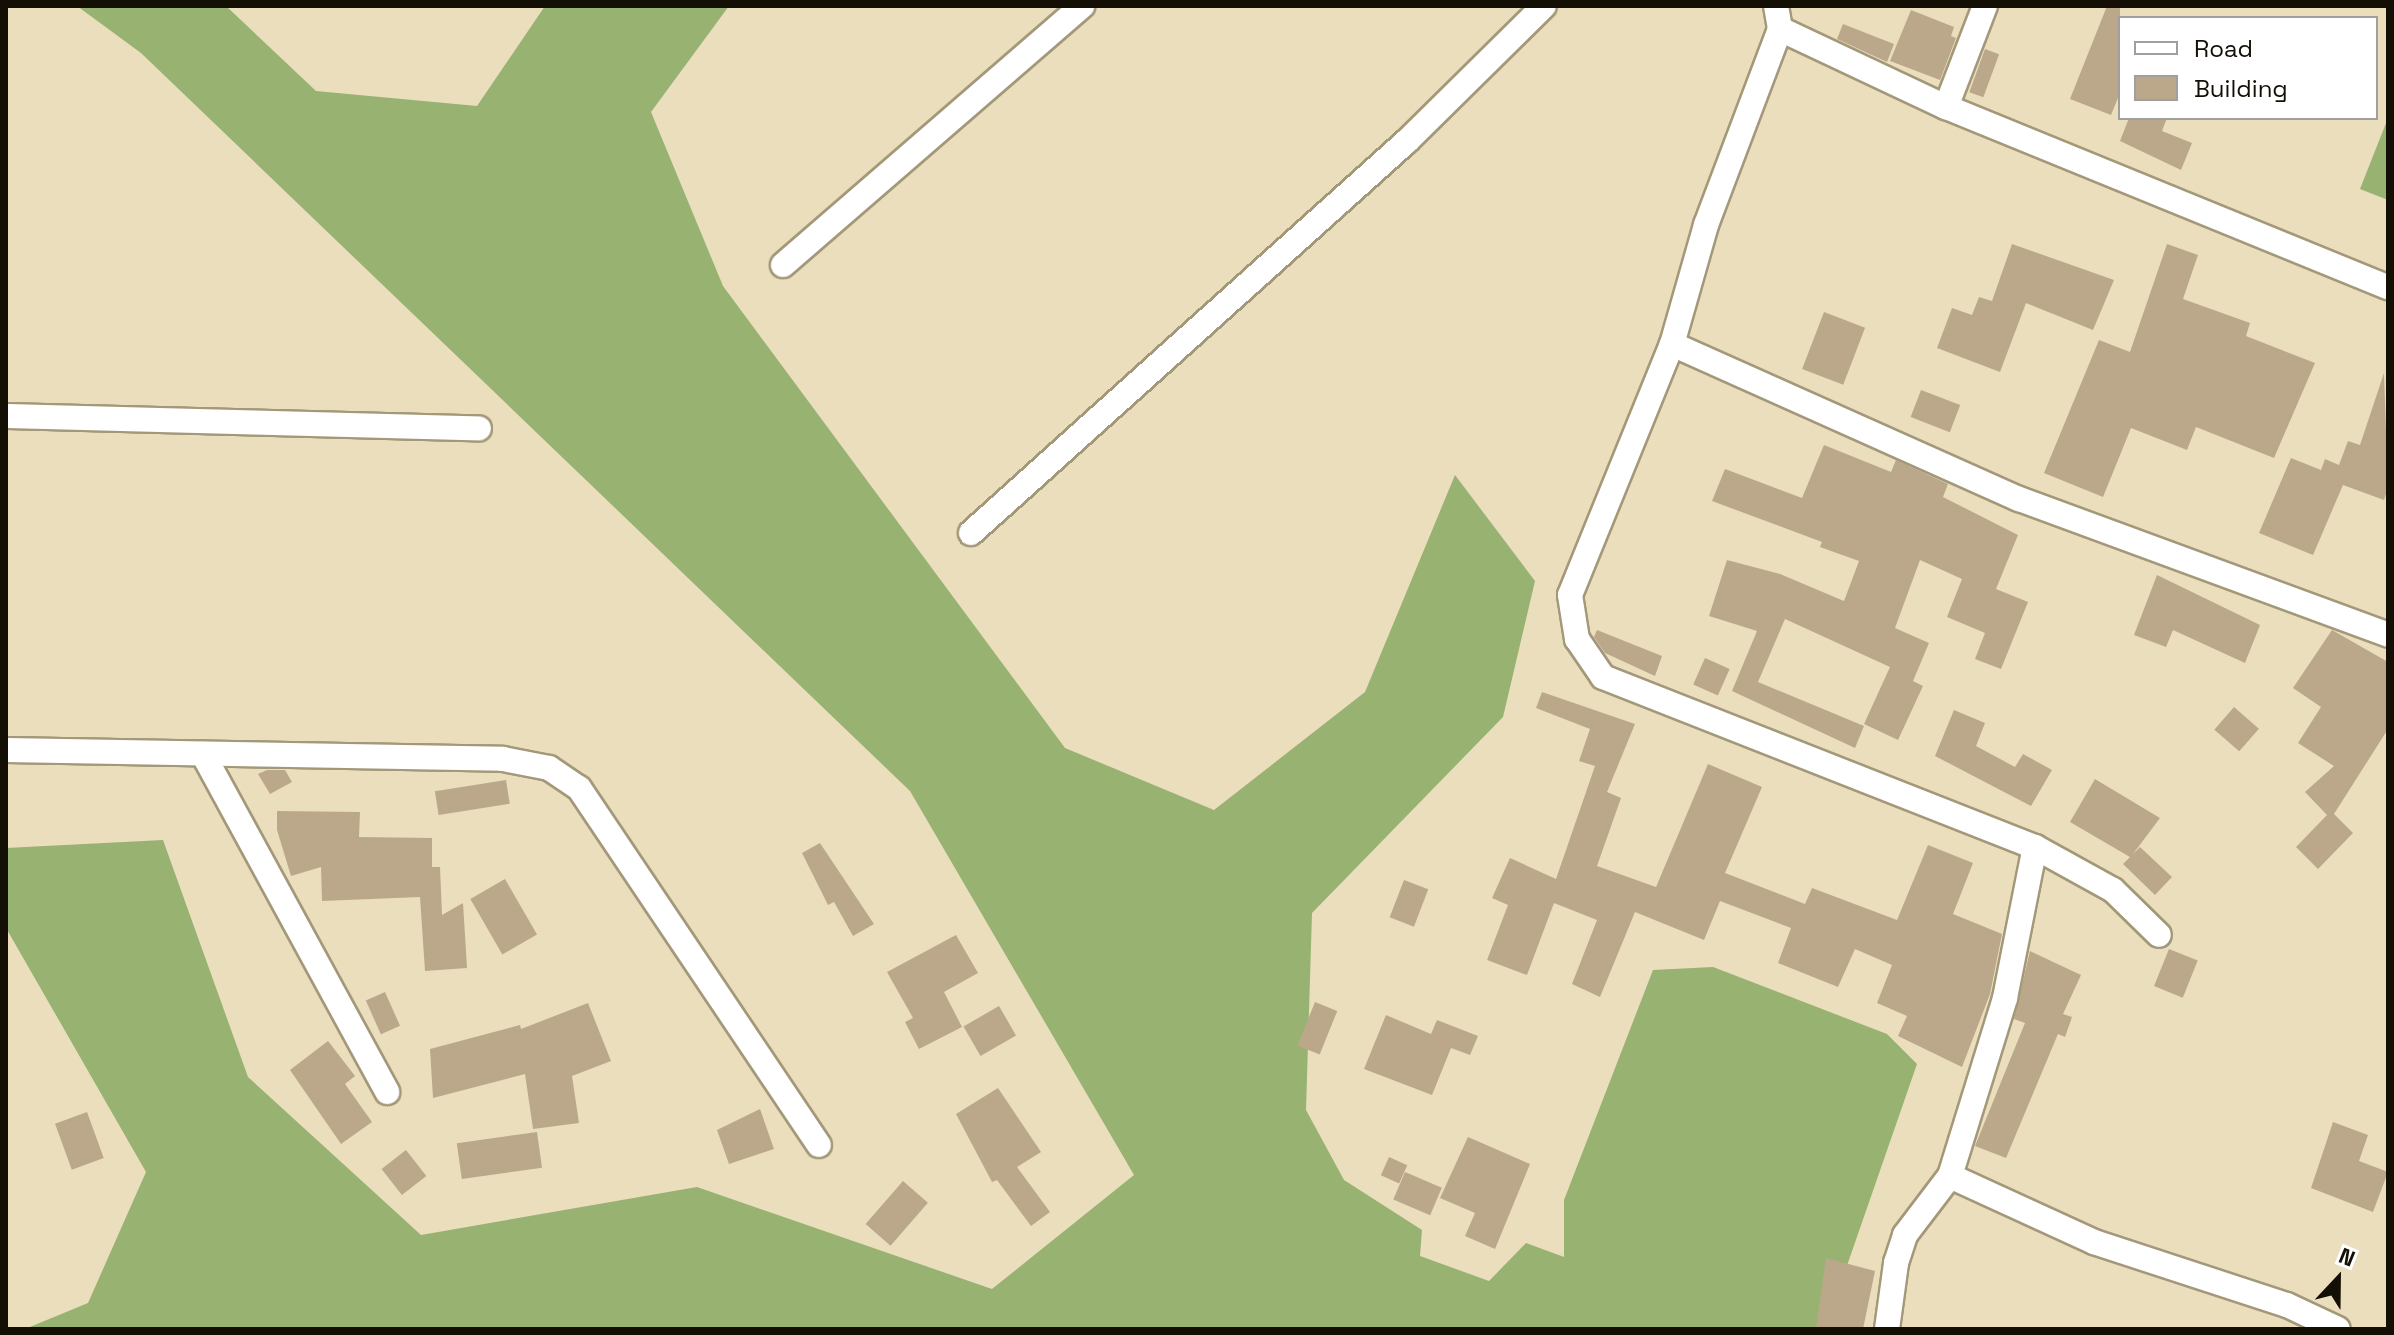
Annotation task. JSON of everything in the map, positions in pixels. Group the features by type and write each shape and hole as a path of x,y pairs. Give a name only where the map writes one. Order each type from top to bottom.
{"street":[{"path":"783,265 1082,6"},
{"path":"971,533 1407,141 1544,6"},
{"path":"1946,107 1985,6"},
{"path":"2159,935 2113,890 2035,847 1603,677 1577,639 1570,595 1672,344 1706,225 1778,18 1946,107 2388,287"},
{"path":"1672,344 2019,499 2388,635"},
{"path":"6,416 479,428"},
{"path":"6,750 503,759 549,768 579,788 819,1145"},
{"path":"203,754 387,1092"},
{"path":"1887,1329 1905,1235 1950,1176 2005,998 2035,847"},
{"path":"1950,1176 2094,1242 2287,1305 2338,1329"}],"green space":[{"path":"77,6 226,6 316,91 477,106 545,6 729,6 651,112 723,286 1065,748 1214,810 1365,692 1455,475 1535,581 1503,717 1312,913 1306,1110 1344,1180 1422,1230 1420,1256 1489,1281 1526,1243 1564,1257 1564,1200 1653,970 1713,967 1887,1034 1917,1064 1825,1329 25,1329 88,1303 146,1172 6,928 6,848 163,840 248,1077 421,1235 697,1187 992,1289 1134,1175 910,791 141,53"},
{"path":"2388,118 2388,200 2360,189"}],"building":[{"path":"2107,6 2120,6 2118,98 2111,115 2070,99"},
{"path":"1911,10 1954,27 1951,36 1956,38 1940,80 1890,61"},
{"path":"1843,24 1894,44 1887,62 1837,39"},
{"path":"1985,49 1999,54 1983,97 1969,92"},
{"path":"2128,120 2166,120 2162,131 2192,143 2181,170 2120,141"},
{"path":"2012,244 2114,280 2093,330 2026,303 2000,372 1937,348 1952,308 1972,315 1979,297 1992,301"},
{"path":"2167,244 2198,255 2183,299 2250,323 2246,336 2315,363 2274,458 2196,427 2187,450 2131,428 2103,497 2044,473 2099,340 2130,352"},
{"path":"1824,312 1865,328 1843,385 1802,369"},
{"path":"2384,373 2388,488 2384,500 2343,485 2313,555 2259,533 2291,458 2321,470 2325,459 2339,465 2348,441 2360,445"},
{"path":"1921,390 1960,405 1950,432 1911,417"},
{"path":"1824,445 1891,472 1896,460 1948,484 1943,497 2018,535 1996,589 2028,602 2001,669 1975,659 1985,633 1947,617 1962,579 1920,560 1895,628 1929,643 1913,681 1923,686 1898,740 1864,724 1890,667 1785,619 1758,682 1864,726 1855,748 1732,691 1757,631 1709,616 1727,560 1780,574 1844,601 1859,561 1820,547 1822,542 1712,501 1725,469 1802,498"},
{"path":"2157,575 2260,625 2245,663 2173,630 2166,647 2134,635"},
{"path":"1597,630 1662,656 1655,676 1605,653 1594,637"},
{"path":"2332,630 2388,662 2388,729 2334,814 2353,833 2318,869 2296,847 2327,815 2305,792 2334,766 2298,743 2321,707 2293,688"},
{"path":"1705,658 1730,669 1718,695 1693,684"},
{"path":"1542,692 1635,724 1607,792 1621,798 1597,866 1656,887 1708,764 1762,787 1725,873 1805,904 1812,888 1897,920 1928,845 1973,863 1953,914 2002,934 1990,994 1962,1067 1898,1036 1907,1016 1877,1003 1892,965 1855,949 1838,987 1778,963 1791,928 1720,901 1704,940 1635,912 1600,997 1572,984 1597,920 1554,903 1527,975 1487,960 1508,905 1492,898 1510,858 1556,879 1595,766 1579,761 1590,729 1536,708"},
{"path":"2234,707 2259,729 2239,751 2214,730"},
{"path":"1954,710 1985,723 1976,746 2015,767 2023,754 2052,770 2031,806 1935,756"},
{"path":"267,770 285,770 292,782 270,794 258,774"},
{"path":"2095,779 2160,818 2133,854 2140,847 2172,877 2155,895 2123,864 2130,857 2070,822"},
{"path":"506,780 510,804 439,815 435,791"},
{"path":"277,811 360,812 359,837 432,838 432,867 440,867 442,915 463,903 467,968 425,971 420,897 322,901 321,867 291,876 277,830"},
{"path":"820,843 874,924 853,936 834,902 828,905 802,853"},
{"path":"505,879 537,934 502,954 470,899"},
{"path":"1404,880 1428,889 1414,927 1390,917"},
{"path":"956,935 978,973 944,992 962,1027 919,1049 905,1022 913,1018 887,972"},
{"path":"2169,949 2198,961 2183,998 2154,986"},
{"path":"2030,951 2081,975 2063,1014 2072,1017 2065,1037 2058,1034 2006,1158 1975,1146 2025,1023 2014,1019"},
{"path":"385,992 400,1026 381,1034 366,1001"},
{"path":"1315,1002 1337,1011 1320,1055 1297,1046"},
{"path":"588,1003 611,1061 572,1076 579,1123 533,1129 525,1074 433,1098 430,1049 520,1025 521,1029"},
{"path":"999,1006 1016,1035 980,1056 963,1026"},
{"path":"1386,1015 1431,1034 1437,1020 1478,1036 1470,1055 1451,1048 1432,1095 1364,1069"},
{"path":"328,1041 355,1076 345,1084 372,1122 341,1144 290,1070"},
{"path":"998,1088 1041,1152 1017,1167 1050,1212 1031,1226 997,1180 992,1182 956,1114"},
{"path":"760,1109 774,1149 729,1164 717,1130"},
{"path":"87,1112 104,1158 72,1170 55,1124"},
{"path":"2333,1122 2368,1135 2359,1161 2388,1172 2373,1212 2311,1188"},
{"path":"537,1132 542,1168 462,1179 457,1143"},
{"path":"1468,1137 1530,1164 1495,1249 1465,1236 1475,1213 1440,1198"},
{"path":"406,1150 426,1176 402,1195 382,1169"},
{"path":"1389,1157 1407,1165 1399,1183 1381,1175"},
{"path":"1405,1172 1442,1188 1430,1215 1393,1200"},
{"path":"903,1181 928,1203 891,1246 866,1224"},
{"path":"1826,1258 1875,1271 1863,1329 1816,1329"}]}
